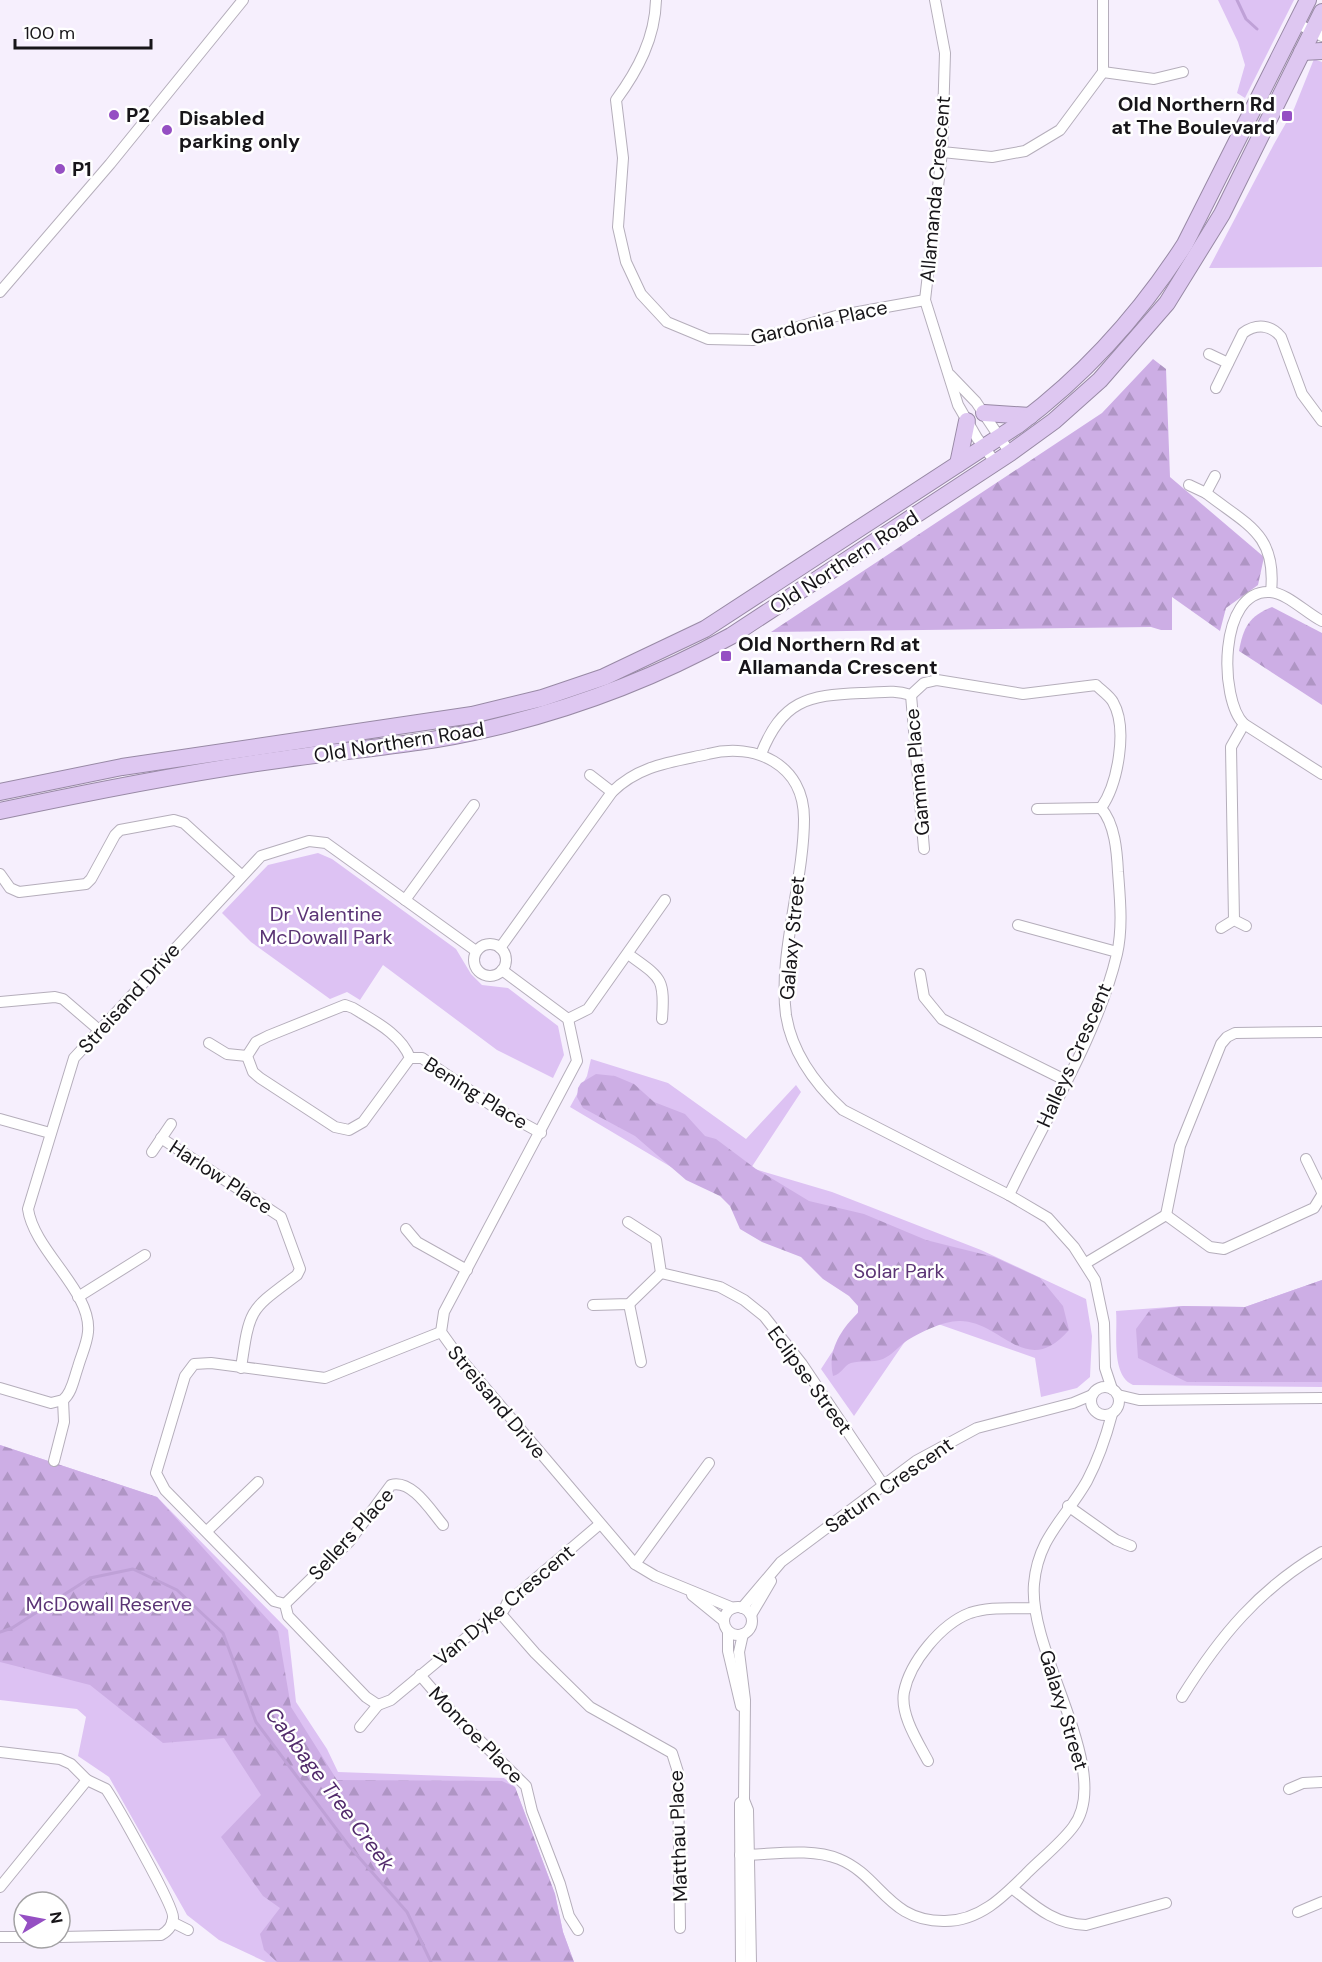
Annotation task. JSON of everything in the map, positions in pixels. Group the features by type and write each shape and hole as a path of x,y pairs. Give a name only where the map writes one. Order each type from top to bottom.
{"highway":[{"name":"Old Northern Road","path":"0,792 150,763 471,714 572,688 646,658 705,629 1030,416 1105,349 1163,277 1208,200 1302,11"},
{"name":"Old Northern Road","path":"0,812 181,775 484,730 591,700 654,676 731,636 996,463 1054,421 1100,380 1167,303 1222,214 1302,52 1319,24"},
{"path":"1302,52 1322,51"},
{"path":"984,413 1030,416"},
{"path":"958,464 967,421"}],"street":[{"path":"0,292 110,164 243,0"},
{"name":"Gardonia Place","path":"656,0 649,45 632,79 616,100 623,158 618,227 626,262 641,294 667,322 708,339 753,340 836,316 926,300"},
{"name":"Allamanda Crescent","path":"935,0 945,53 942,152 926,300 951,375 952,390 967,421 996,463"},
{"path":"942,152 992,157 1025,151 1060,130 1103,72 1103,0"},
{"path":"1302,11 1319,24"},
{"path":"1103,72 1154,79 1183,72"},
{"path":"1216,388 1243,333 1251,327 1266,327 1275,330 1281,337 1302,394 1322,421"},
{"path":"1209,354 1228,363"},
{"name":"Allamanda Crescent","path":"951,375 984,413 1010,453"},
{"path":"1206,493 1215,476"},
{"path":"1189,485 1206,493 1261,536 1268,548 1273,575 1271,592"},
{"path":"1322,621 1271,592 1264,592 1246,602 1232,621 1229,633 1231,707 1244,724 1322,774"},
{"path":"500,948 612,792 632,774 720,751 744,750 761,754 769,734 784,713 801,701 822,695 882,693 893,690 911,695 924,683 938,680 1023,694 1096,685 1113,702 1120,730 1116,774 1101,808 1036,809"},
{"name":"Gamma Place","path":"911,695 924,849"},
{"path":"1234,920 1231,747 1244,724"},
{"name":"Galaxy Street","path":"744,1855 809,1854 840,1859 866,1878 890,1902 916,1917 930,1921 972,1917 1012,1888 1074,1827 1084,1801 1086,1787 1084,1769 1045,1654 1034,1608 1036,1569 1046,1540 1096,1463 1115,1401 1104,1368 1102,1302 1095,1280 1086,1263 1048,1218 1009,1195 843,1110 821,1090 803,1062 791,1034 785,991 804,818 794,783 779,765 761,754"},
{"path":"590,775 612,792"},
{"path":"405,900 474,805"},
{"name":"Halleys Crescent","path":"1009,1195 1095,1019 1117,952 1121,919 1117,846 1107,814 1101,808"},
{"path":"0,874 10,888 19,892 80,886 91,879 120,830 174,820 184,823 241,875"},
{"name":"Streisand Drive","path":"63,1400 71,1389 88,1331 88,1321 78,1297 32,1227 29,1218 29,1201 74,1058 241,875 261,856 271,851 309,841 319,841 339,851 476,951"},
{"path":"502,970 568,1019 588,1009 665,900"},
{"path":"1234,920 1246,926"},
{"path":"1221,928 1234,920"},
{"path":"1018,925 1117,952"},
{"path":"487,944 500,948 506,961 502,970 492,976 480,973 474,963 476,951 487,944"},
{"path":"628,954 660,980 664,990 662,1019"},
{"path":"920,974 924,997 942,1019 1065,1080"},
{"path":"0,1002 55,997 63,999 99,1030"},
{"name":"Bening Place","path":"345,1005 393,1035 406,1047 410,1058 363,1122 349,1130 335,1127 260,1078 253,1072 247,1056 256,1042 345,1005"},
{"name":"Streisand Drive","path":"568,1019 577,1062 444,1312 441,1332 459,1358 635,1564 685,1589 742,1610"},
{"path":"1086,1263 1166,1215 1180,1146 1221,1044 1227,1036 1235,1033 1322,1032"},
{"path":"209,1043 227,1054 247,1056"},
{"name":"Bening Place","path":"410,1058 422,1058 497,1109 541,1133"},
{"path":"0,1119 50,1133"},
{"name":"Harlow Place","path":"152,1152 171,1124"},
{"name":"Harlow Place","path":"161,1138 282,1216 286,1224 290,1243 300,1269 297,1275 256,1307 251,1314 241,1368"},
{"path":"1166,1215 1210,1247 1224,1249 1314,1208 1322,1193 1306,1159"},
{"path":"593,1305 629,1304 661,1273 656,1240 628,1221"},
{"path":"406,1229 417,1242 467,1270"},
{"path":"78,1297 145,1255"},
{"name":"Eclipse Street","path":"661,1273 720,1287 744,1300 764,1316 796,1354 885,1486"},
{"path":"629,1304 640,1362"},
{"path":"378,1705 366,1697 288,1616 285,1605 274,1601 165,1490 156,1473 185,1376 191,1366 201,1362 311,1378 333,1376 441,1332"},
{"name":"Galaxy Street","path":"1095,1411 1094,1392 1104,1368"},
{"path":"1094,1392 1105,1387 1115,1401 1322,1398"},
{"path":"0,1388 51,1403 63,1400 64,1422 54,1461"},
{"name":"Saturn Crescent","path":"742,1610 781,1562 916,1461 976,1428 1073,1404 1094,1392"},
{"name":"Saturn Crescent","path":"1073,1404 1095,1411 1115,1401"},
{"path":"1095,1411 1104,1436"},
{"path":"635,1564 709,1463"},
{"path":"207,1531 258,1482"},
{"name":"Sellers Place","path":"285,1605 349,1542 391,1485 400,1484 411,1489 443,1525"},
{"path":"1068,1506 1116,1540 1131,1546"},
{"name":"Van Dyke Crescent","path":"360,1727 378,1705 391,1700 491,1617 505,1609 507,1603 600,1524"},
{"path":"1182,1697 1204,1661 1233,1622 1277,1585 1322,1552"},
{"name":"Streisand Drive","path":"685,1589 726,1626"},
{"path":"928,1761 910,1723 904,1692 921,1656 941,1629 971,1613 988,1609 1034,1608"},
{"path":"741,1962 744,1855 748,1810 744,1800 744,1680 739,1652 743,1634 752,1624 742,1610 727,1613 726,1626 728,1651 743,1724"},
{"name":"Matthau Place","path":"500,1613 535,1653 590,1707 672,1753 676,1760 680,1928"},
{"path":"726,1626 743,1634"},
{"name":"Monroe Place","path":"420,1675 457,1718 526,1786 532,1811 560,1884 569,1916 579,1930"},
{"path":"0,1752 60,1759 71,1764 87,1780 106,1789 172,1907 170,1928 161,1935 72,1937"},
{"path":"0,1887 87,1780"},
{"path":"1289,1789 1303,1783 1322,1782"},
{"path":"744,1855 751,1962"},
{"path":"1012,1888 1051,1917 1072,1925 1086,1925 1166,1903"},
{"path":"1298,1912 1322,1902"},
{"path":"172,1922 188,1930"}],"green space":[{"path":"1218,0 1294,0 1245,98 1237,93 1245,65 1238,42"},
{"path":"1314,59 1322,62 1322,267 1209,268 1294,109"},
{"path":"1153,359 1166,369 1170,477 1264,557 1258,585 1226,608 1220,631 1172,597 1172,630 1151,627 771,632 1102,413"},
{"path":"1272,607 1322,633 1322,705 1239,651 1248,624 1258,614"},
{"name":"Dr Valentine McDowall Park","path":"318,853 332,859 456,949 471,974 482,985 508,988 558,1026 564,1055 553,1078 497,1050 383,965 360,1000 347,992 330,999 251,942 222,913 268,865"},
{"name":"Solar Park","path":"591,1059 668,1083 746,1139 796,1085 801,1092 751,1168 832,1192 981,1250 1086,1299 1092,1336 1090,1377 1077,1388 1041,1397 1035,1358 921,1318 854,1416 821,1369 862,1306 806,1252 742,1209 570,1107 587,1076"},
{"name":"Solar Park","path":"596,1074 615,1076 634,1084 654,1102 685,1114 705,1136 716,1139 756,1169 809,1201 864,1214 926,1240 994,1257 1040,1278 1063,1306 1069,1330 1054,1344 1040,1350 1026,1349 974,1323 953,1322 938,1325 917,1335 883,1359 851,1363 833,1376 834,1349 841,1333 858,1313 858,1306 849,1296 823,1279 801,1257 762,1242 740,1229 730,1206 720,1196 686,1180 635,1136 583,1108 577,1097 578,1088 581,1083"},
{"path":"1322,1280 1322,1387 1133,1385 1121,1372 1117,1352 1116,1311 1183,1306 1245,1307"},
{"path":"1322,1280 1322,1382 1187,1382 1138,1358 1136,1329 1150,1310 1183,1306 1245,1307"},
{"name":"McDowall Reserve","path":"0,1445 157,1497 288,1630 296,1702 327,1749 338,1772 504,1778 515,1787 555,1894 563,1932 574,1962 266,1962 219,1940 187,1915 109,1777 78,1756 86,1717 77,1709 0,1700"},
{"name":"McDowall Reserve","path":"0,1445 157,1497 278,1631 291,1707 337,1780 502,1781 515,1787 555,1894 563,1932 574,1962 277,1962 264,1950 260,1934 280,1908 263,1896 221,1837 261,1795 224,1738 163,1743 90,1685 0,1662"}],"waterway":[{"path":"1237,0 1246,19 1257,29"},
{"name":"Cabbage Tree Creek","path":"0,1632 12,1628 90,1578 133,1569 177,1590 223,1633 256,1722 349,1846 407,1912 431,1962"}],"place":[{"name":"P2","path":"114,115"},
{"name":"Old Northern Rd at The Boulevard","path":"1287,116"},
{"name":"Disabled parking only","path":"167,130"},
{"name":"P1","path":"60,169"},
{"name":"Old Northern Rd at Allamanda Crescent","path":"726,656"}]}
